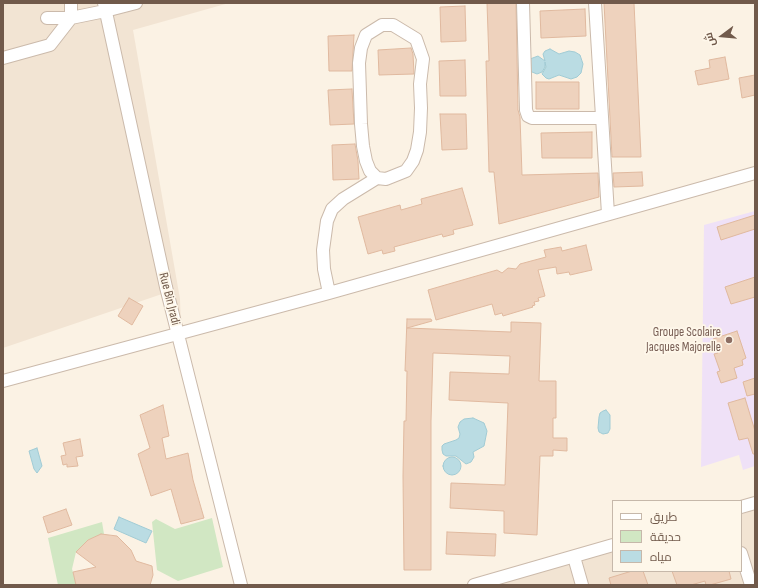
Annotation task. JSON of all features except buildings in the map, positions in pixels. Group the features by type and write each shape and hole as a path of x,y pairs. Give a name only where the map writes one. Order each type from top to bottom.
{"street":[{"path":"3,58 50,44 71,18 70,3"},
{"path":"47,18 71,18 105,7 136,3"},
{"path":"523,3 526,110 528,116 532,118 602,118"},
{"path":"595,3 608,214"},
{"name":"Rue Bin Jradi","path":"105,7 166,287 241,585"},
{"path":"329,293 324,269 323,250 327,221 332,209 343,199 377,178 386,179 406,171 413,161 417,150 420,132 420,84 422,59 416,39 393,25 382,25 366,35 361,48 359,63 363,146 370,171 377,178"},
{"path":"3,381 329,293 755,173"},
{"path":"742,507 755,503"},
{"path":"474,585 612,545"},
{"path":"742,556 751,585"},
{"path":"574,557 582,585"}],"shaded area":[{"path":"3,3 229,3 133,30 180,299 181,326 162,294 3,348"},
{"name":"Groupe Scolaire Jacques Majorelle","path":"755,211 755,466 743,470 739,455 701,467 704,225"},
{"path":"755,510 755,585 495,585 612,551 612,572 742,572 742,514"}],"green space":[{"path":"212,518 223,567 178,581 157,570 152,522 156,519 175,529"},
{"path":"102,522 104,534 88,540 76,552 72,569 77,585 58,585 48,538"}],"water":[{"path":"550,49 559,54 569,51 580,55 583,64 581,73 577,77 571,79 559,75 549,79 542,74 546,67 545,62 545,67 542,72 537,74 532,72 530,70 530,59 538,56 545,61 543,54 545,51"},
{"path":"606,410 610,415 610,429 608,433 603,434 599,432 598,428 599,417 600,413"},
{"path":"473,418 484,423 487,431 484,446 473,452 474,457 471,462 466,464 456,456 446,456 443,454 442,446 444,444 459,438 460,434 458,427 460,422 464,419"},
{"path":"37,448 42,466 37,473 34,469 29,451"},
{"path":"452,457 458,460 461,466 458,472 452,475 446,472 443,466 446,460"},
{"path":"119,517 152,531 146,543 114,529"}],"place":[{"name":"Groupe Scolaire Jacques Majorelle","path":"729,340"}]}
